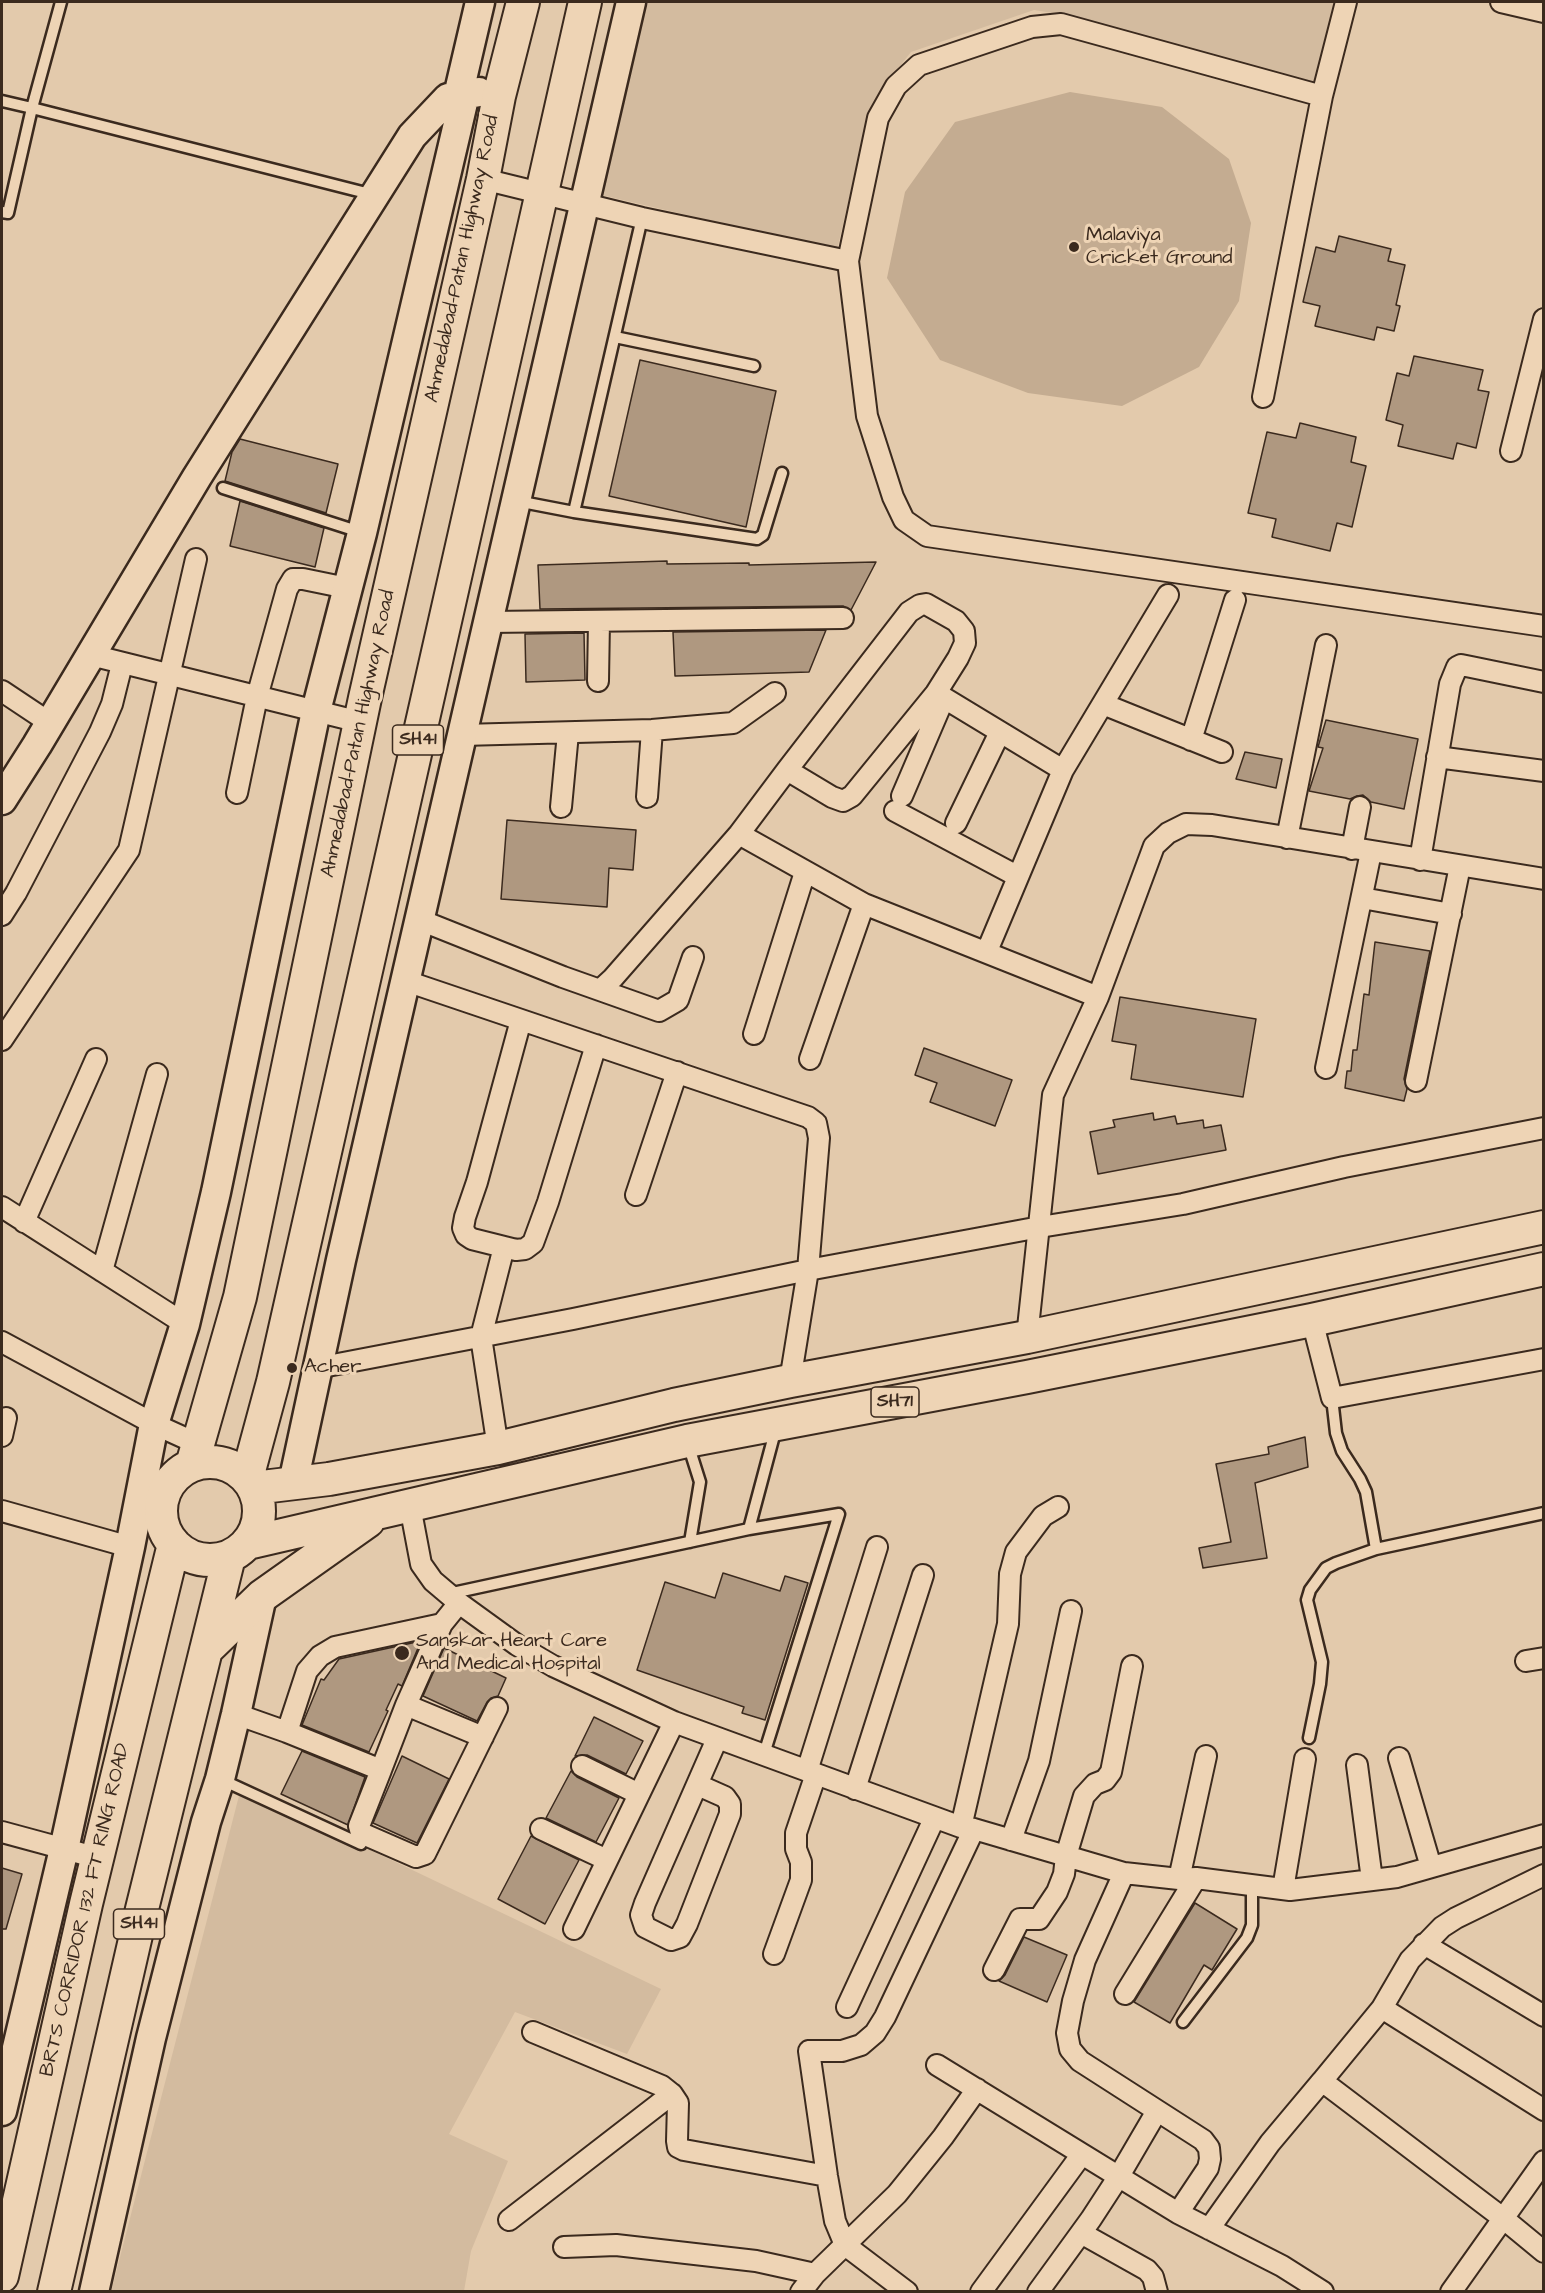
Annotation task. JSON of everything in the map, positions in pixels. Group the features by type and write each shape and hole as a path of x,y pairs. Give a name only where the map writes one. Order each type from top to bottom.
{"main road":[{"name":"Ahmedabad-Patan Highway Road","path":"195,1455 240,1297 360,722 483,179 499,96 523,2"},
{"name":"SH41","path":"54,2292 142,1909 206,1650 238,1550 258,1522 260,1510 250,1483 585,2"},
{"name":"SH71","path":"250,1483 293,1483 339,1477 498,1448 674,1405 1027,1337 1544,1227"},
{"name":"SH71","path":"238,1550 395,1509 687,1441 1312,1320 1544,1269"},
{"path":"674,1405 687,1441"},
{"path":"238,1550 206,1560 183,1552 174,1544 163,1524 162,1500 173,1479 195,1455 227,1465 250,1483"},
{"path":"206,1650 262,1596 395,1509"},
{"name":"BRTS CORRIDOR 132 FT RING ROAD","path":"2,2276 98,1858 174,1544"}],"street":[{"path":"2,2111 64,1849 130,1547 154,1424 185,1324 252,1022 316,711 362,533 462,95 480,2"},
{"path":"293,1483 317,1368 631,2"},
{"path":"1263,397 1322,96 1346,2"},
{"path":"1501,2 1544,12"},
{"path":"1322,96 1060,24 1032,27 919,65 896,86 878,118 848,261 867,416 893,497 904,520 927,536 1544,626"},
{"path":"6,782 50,723 197,477 412,136 448,98 482,91 499,96"},
{"path":"483,179 642,218 848,261"},
{"path":"1511,452 1544,319"},
{"path":"2,1040 129,850 196,559"},
{"path":"237,793 257,697 287,589 293,579 347,588"},
{"path":"987,951 1063,770 1168,595"},
{"path":"1191,740 1235,600"},
{"path":"600,990 739,834 909,612 920,605 926,604 956,621 964,631 965,643 940,695 899,804 1017,876"},
{"path":"488,622 843,618"},
{"path":"598,681 599,621"},
{"path":"1287,838 1326,645"},
{"path":"91,655 360,722"},
{"path":"2,915 100,732 112,704 122,664"},
{"path":"1420,860 1450,684 1457,667 1471,666 1544,682"},
{"path":"2,691 50,723"},
{"path":"462,735 652,730 733,723 775,693"},
{"path":"940,695 1063,770"},
{"path":"787,770 832,797 843,801 852,796 940,695"},
{"path":"1103,704 1222,752"},
{"path":"647,797 652,730"},
{"path":"956,823 1000,732"},
{"path":"561,807 568,733"},
{"path":"1437,757 1544,771"},
{"path":"1326,1068 1362,898 1359,807"},
{"path":"1027,1337 1053,1095 1098,997 1154,846 1168,833 1186,824 1212,825 1544,879"},
{"path":"739,834 864,903 1098,997"},
{"path":"1416,1081 1460,866"},
{"path":"754,1034 805,872"},
{"path":"1362,898 1450,914"},
{"path":"810,1059 864,903"},
{"path":"420,920 659,1011 678,1000 693,957"},
{"path":"406,981 808,1117 816,1123 819,1138 808,1270 790,1381"},
{"path":"521,1020 463,1228 466,1235 472,1239 504,1247 525,1249 533,1243 548,1202 596,1045"},
{"path":"24,1222 96,1059"},
{"path":"636,1195 677,1072"},
{"path":"102,1271 157,1074"},
{"path":"317,1368 808,1270 1040,1227 1183,1204 1344,1167 1544,1128"},
{"path":"2,1207 185,1324"},
{"path":"498,1448 481,1337 504,1247"},
{"path":"1312,1320 1332,1398 1544,1359"},
{"path":"2,1342 154,1424 195,1455"},
{"path":"907,2292 845,2245 835,2221 809,2051 842,2050 861,2044 875,2033 885,2017 968,1828 1008,1624 1010,1574 1016,1552 1044,1516 1058,1507"},
{"path":"395,1509 421,1563 433,1581 517,1645 553,1666 674,1722 934,1819 1124,1873 1283,1889 1397,1877 1544,1835"},
{"path":"2,1511 130,1547"},
{"path":"774,1954 801,1880 801,1862 796,1849 796,1833 878,1547"},
{"path":"855,1789 923,1575"},
{"path":"94,2292 151,2037 206,1822 220,1779 262,1596"},
{"path":"454,1598 406,1705 359,1826 361,1833 416,1857 425,1854 430,1848 497,1708"},
{"path":"1011,1840 1039,1761 1071,1611"},
{"path":"288,1732 307,1671 320,1656 335,1647 442,1624"},
{"path":"994,1970 1020,1919 1040,1919 1051,1903 1064,1874 1066,1856 1084,1796 1095,1784 1105,1780 1111,1772 1132,1666"},
{"path":"406,1705 483,1737"},
{"path":"236,1714 288,1732 381,1770"},
{"path":"574,1929 674,1722"},
{"path":"698,1785 725,1797 730,1804 730,1814 687,1924 680,1937 671,1940 645,1927 641,1915 717,1739"},
{"path":"1125,1994 1188,1878 1206,1756"},
{"path":"1399,1758 1431,1867"},
{"path":"1283,1889 1305,1759"},
{"path":"1357,1765 1372,1880"},
{"path":"582,1766 639,1794"},
{"path":"847,2007 934,1819"},
{"path":"541,1829 608,1860"},
{"path":"2,1832 98,1858"},
{"path":"1124,1873 1085,1960 1073,2001 1067,2034 1070,2049 1080,2061 1203,2140 1209,2148 1208,2168 1178,2213"},
{"path":"1209,2229 1270,2143 1382,2008 1410,1960 1424,1944 1456,1918 1544,1875"},
{"path":"1424,1944 1544,2016"},
{"path":"1382,2008 1544,2110"},
{"path":"533,2032 649,2079 672,2094 678,2103 678,2147 684,2150 827,2176"},
{"path":"937,2065 1178,2213 1282,2266 1323,2292"},
{"path":"1322,2081 1544,2252"},
{"path":"801,2292 815,2274 897,2194 977,2090"},
{"path":"508,2220 672,2094"},
{"path":"1038,2292 1119,2176 1157,2111"},
{"path":"981,2292 1082,2154"},
{"path":"1451,2292 1544,2161"},
{"path":"1081,2233 1147,2270 1153,2277 1157,2292"},
{"path":"564,2247 627,2247 756,2261 815,2274"}],"lane":[{"path":"2,212 8,213 32,108 61,2"},
{"path":"2,101 375,195"},
{"path":"574,512 642,218"},
{"path":"615,337 754,366"},
{"path":"516,501 574,512 757,539 764,535 782,473"},
{"path":"223,488 362,533"},
{"path":"1332,1398 1336,1433 1342,1451 1366,1492 1376,1549"},
{"path":"749,1529 777,1424"},
{"path":"687,1441 700,1482 690,1542"},
{"path":"1309,1738 1322,1662 1307,1600 1310,1590 1326,1568 1376,1549 1544,1513"},
{"path":"454,1598 749,1529 839,1514 764,1754"},
{"path":"220,1779 361,1844"},
{"path":"1184,2022 1247,1938 1252,1925 1252,1886"}],"shaded area":[{"path":"642,2 1339,2 1314,84 1071,16 1034,10 911,52 888,81 868,117 837,250 597,194"},
{"path":"1070,92 1162,107 1229,159 1251,223 1239,301 1199,367 1122,406 1028,393 940,360 887,278 905,192 955,122"},
{"path":"241,1788 661,1989 627,2054 515,2012 449,2134 508,2161 471,2251 464,2291 111,2292"}],"building":[{"path":"1339,236 1391,249 1388,261 1405,265 1396,305 1400,306 1394,331 1377,327 1374,340 1315,326 1320,306 1303,302 1316,247 1335,252"},
{"path":"1414,356 1483,370 1478,390 1489,392 1476,448 1457,443 1453,459 1398,446 1403,425 1386,420 1397,373 1409,376"},
{"path":"640,360 776,391 746,527 609,496"},
{"path":"1300,423 1356,437 1351,462 1366,466 1352,527 1337,523 1330,551 1272,537 1276,519 1248,513 1267,432 1296,438"},
{"path":"240,439 338,464 326,513 225,481 232,452"},
{"path":"240,501 324,528 315,567 230,546"},
{"path":"667,561 667,564 749,563 749,565 876,562 851,610 843,606 540,609 538,565"},
{"path":"826,630 809,672 675,676 673,632"},
{"path":"584,633 585,680 526,682 525,634"},
{"path":"1326,720 1418,739 1404,809 1371,802 1363,795 1350,799 1309,791 1323,748 1318,747"},
{"path":"1245,752 1282,759 1276,788 1236,779"},
{"path":"507,820 636,830 633,870 609,868 607,907 501,899"},
{"path":"1375,942 1430,951 1404,1079 1407,1089 1404,1101 1345,1088 1347,1071 1351,1071 1353,1050 1357,1050 1364,994 1369,995"},
{"path":"1120,997 1256,1019 1243,1097 1131,1079 1136,1045 1112,1041"},
{"path":"924,1048 1012,1080 995,1126 930,1102 937,1083 915,1075"},
{"path":"1153,1113 1154,1120 1175,1116 1177,1124 1203,1120 1204,1128 1221,1125 1226,1150 1098,1174 1090,1132 1115,1127 1113,1120"},
{"path":"1305,1437 1308,1467 1255,1483 1267,1558 1203,1568 1199,1548 1231,1542 1216,1464 1269,1454 1268,1447"},
{"path":"723,1573 780,1591 785,1576 808,1583 765,1720 742,1713 744,1707 637,1670 665,1582 715,1598"},
{"path":"421,1641 402,1686 398,1684 369,1752 302,1725 321,1679 324,1680 339,1659"},
{"path":"444,1648 506,1678 498,1696 487,1702 477,1721 423,1696"},
{"path":"594,1717 643,1741 626,1774 587,1755 575,1756"},
{"path":"302,1751 365,1777 348,1825 281,1794"},
{"path":"402,1756 449,1779 417,1843 373,1823"},
{"path":"571,1771 577,1777 619,1798 596,1842 546,1818"},
{"path":"531,1836 579,1860 545,1924 498,1899"},
{"path":"2,1868 22,1874 6,1929 2,1929"},
{"path":"1195,1903 1237,1929 1212,1970 1204,1965 1170,2023 1134,2002"},
{"path":"1024,1937 1067,1955 1047,2002 999,1981 1005,1975"}],"place":[{"name":"Malaviya Cricket Ground","path":"1074,247"},
{"name":"Acher","path":"292,1368"},
{"name":"Sanskar Heart Care And Medical Hospital","path":"402,1653"}]}
